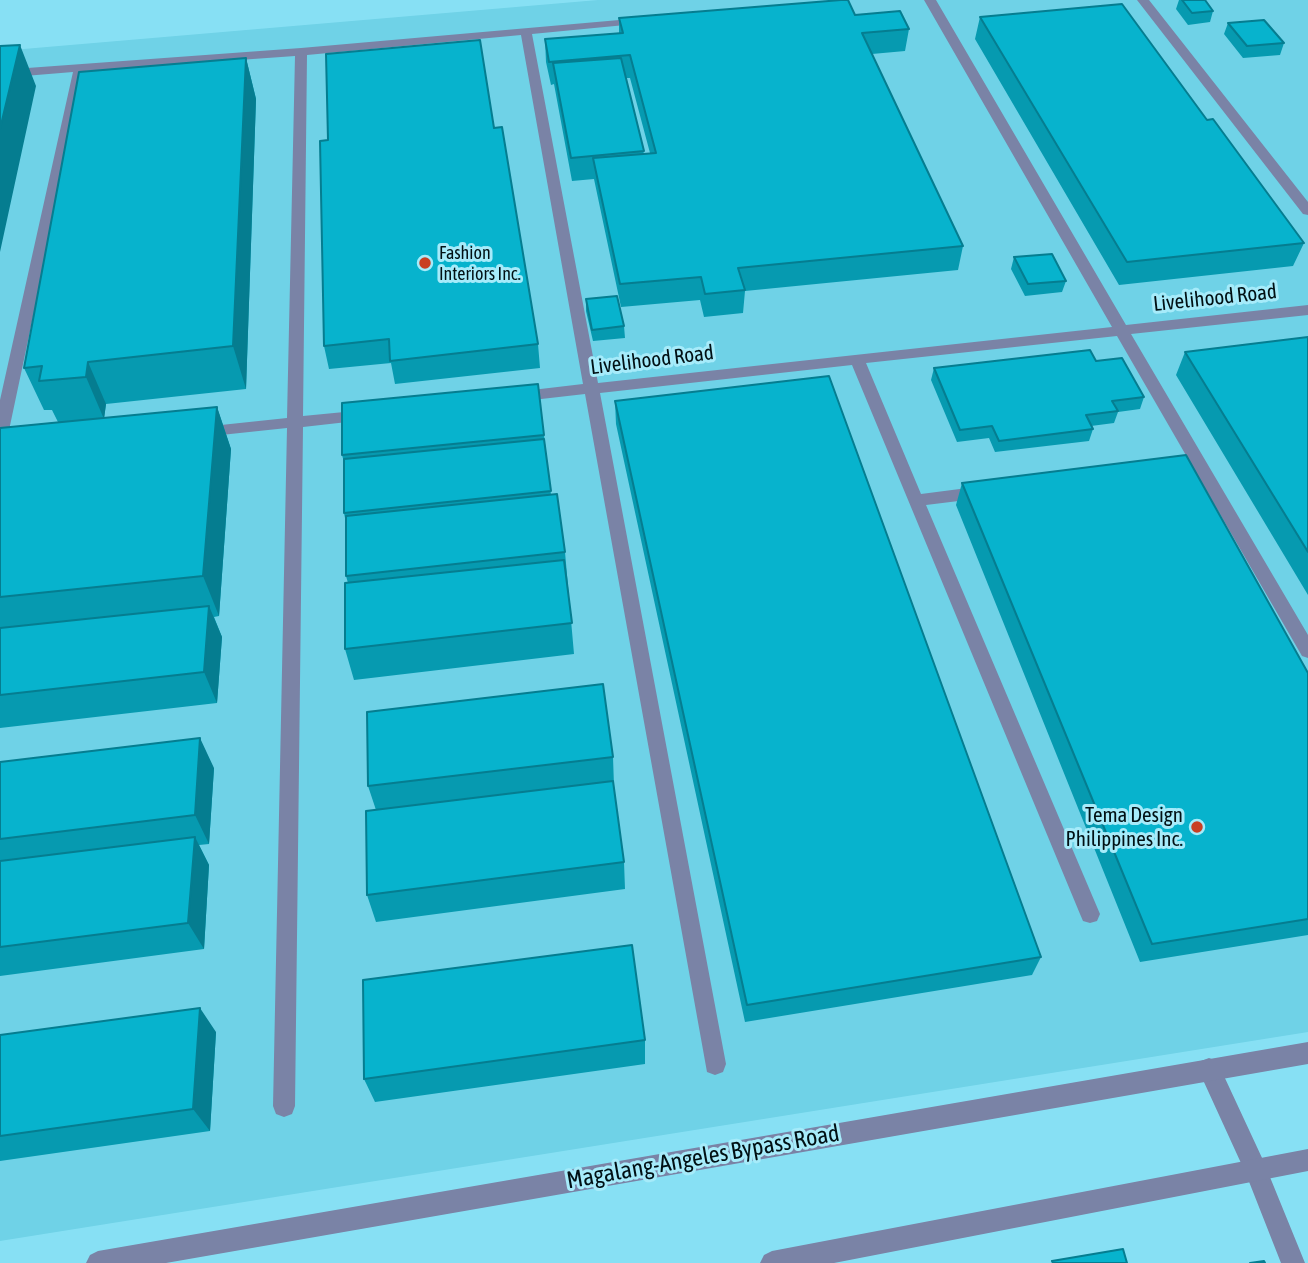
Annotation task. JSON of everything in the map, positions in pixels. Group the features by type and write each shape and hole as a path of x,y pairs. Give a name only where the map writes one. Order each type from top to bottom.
{"street":[{"path":"930,0 1122,329 1195,465 1308,651"},
{"path":"1143,0 1308,211"},
{"path":"0,74 301,52 661,19"},
{"path":"526,32 589,389 715,1064"},
{"path":"284,1106 301,52"},
{"path":"0,435 80,69"},
{"name":"Livelihood Road","path":"495,400 1308,310"},
{"path":"856,358 1090,914"},
{"path":"186,434 387,412"},
{"path":"915,501 997,491"},
{"name":"Magalang-Angeles Bypass Road","path":"99,1263 1308,1053"},
{"path":"1209,1069 1255,1168 1293,1263"},
{"path":"772,1263 1255,1168 1308,1160"}],"shaded area":[{"path":"598,0 1308,0 1308,1032 0,1241 0,51"}],"building":[{"path":"848,0 855,15 900,11 909,29 862,33 963,246 738,268 745,290 705,294 701,277 620,284 593,158 656,153 630,55 549,62 545,39 623,33 619,18"},
{"path":"1182,0 1205,0 1213,11 1192,13"},
{"path":"1122,4 1207,120 1213,119 1304,243 1127,262 980,17"},
{"path":"1264,20 1284,43 1247,46 1228,23"},
{"name":"Fashion Interiors Inc.","path":"480,40 494,128 502,127 538,344 390,361 389,339 324,346 320,141 328,140 326,54"},
{"path":"20,45 0,129 0,46"},
{"path":"246,58 233,346 88,362 86,377 39,381 42,366 24,368 79,72"},
{"path":"621,58 644,151 571,158 553,63"},
{"path":"1052,254 1066,281 1028,284 1014,257"},
{"path":"617,296 624,326 592,330 586,299"},
{"path":"1308,337 1308,552 1185,352"},
{"path":"1090,350 1096,361 1122,358 1144,397 1112,401 1118,411 1086,415 1093,429 999,441 992,426 960,430 934,368"},
{"path":"829,376 1041,957 747,1005 615,401"},
{"path":"538,384 544,435 342,455 342,403"},
{"path":"217,407 203,576 0,597 0,428"},
{"path":"544,439 551,491 344,513 344,459"},
{"name":"Tema Design Philippines Inc.","path":"1186,455 1308,673 1308,919 1152,944 962,483"},
{"path":"557,494 565,552 346,576 346,516"},
{"path":"564,560 572,623 345,649 345,583"},
{"path":"209,606 204,672 0,695 0,628"},
{"path":"603,684 613,757 368,786 367,712"},
{"path":"200,738 195,815 0,839 0,762"},
{"path":"613,781 624,862 367,895 366,811"},
{"path":"195,837 188,923 0,947 0,861"},
{"path":"632,945 645,1040 364,1079 363,980"},
{"path":"200,1008 193,1109 0,1136 0,1035"},
{"path":"1123,1249 1127,1263 1052,1261"}],"place":[{"name":"Fashion Interiors Inc.","path":"425,263"},
{"name":"Tema Design Philippines Inc.","path":"1197,827"}]}
